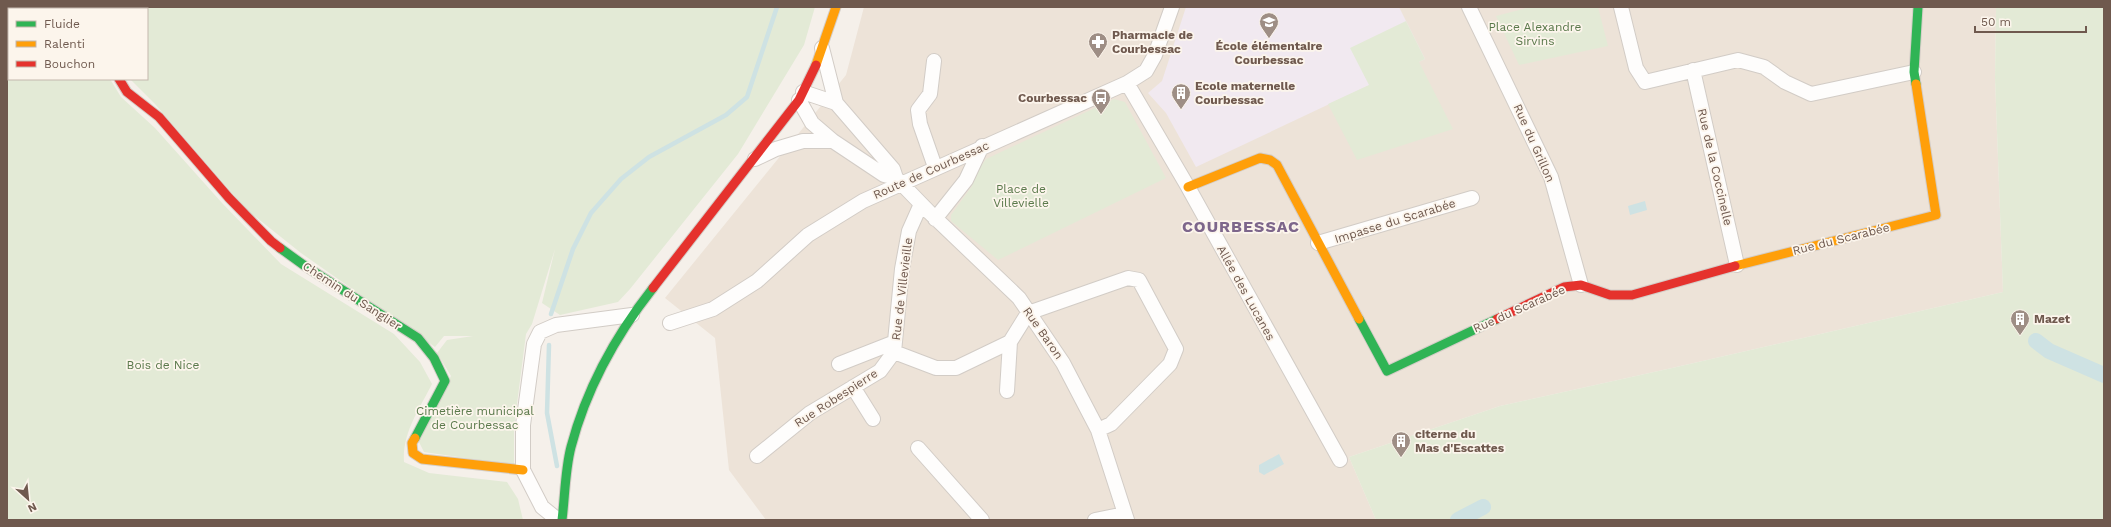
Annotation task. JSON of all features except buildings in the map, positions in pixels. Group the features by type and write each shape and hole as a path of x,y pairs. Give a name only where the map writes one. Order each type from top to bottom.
{"street":[{"path":"562,520 571,448 593,385 632,315 801,96 815,69 836,7"},
{"name":"Route de Courbessac","path":"670,323 713,308 757,281 808,235 863,200 899,181 935,167 1127,83 1146,71 1155,55 1172,7"},
{"name":"Rue du Grillon","path":"1470,7 1551,177 1580,285"},
{"path":"1620,7 1636,68 1645,82 1738,60 1764,67 1785,82 1811,94 1914,72"},
{"name":"Rue du Scarabée","path":"1188,187 1260,158 1270,160 1278,165 1318,244 1387,371 1564,287 1580,285 1610,295 1632,295 1737,264 1936,216 1914,72 1918,7"},
{"path":"822,48 836,103 893,169 899,181"},
{"path":"934,61 930,94 918,110 922,132 935,167"},
{"name":"Rue de la Coccinelle","path":"1693,70 1737,264"},
{"name":"Chemin du Sanglier","path":"120,80 127,92 158,117 229,198 271,240 306,266 418,338 430,351 440,365 445,381 412,443 414,453 422,459 523,470"},
{"name":"Allée des Lucanes","path":"1127,83 1188,187 1340,460"},
{"path":"801,96 836,103"},
{"path":"801,96 812,123 833,141 884,175 899,181"},
{"path":"751,161 776,149 803,141 833,141"},
{"path":"936,218 966,180 982,146"},
{"name":"Rue Baron","path":"899,181 1019,298 1063,362 1098,430 1126,517"},
{"name":"Impasse du Scarabée","path":"1318,244 1472,198"},
{"name":"Rue de Villevieille","path":"895,347 906,246 909,231 921,204"},
{"path":"1007,391 1010,342 1028,313 1128,278 1139,280 1176,349 1170,364 1111,424 1098,430"},
{"path":"558,520 542,507 523,470 523,425 534,344 540,332 556,325 632,315"},
{"path":"839,364 895,347 936,368 956,368 1010,342"},
{"name":"Rue Robespierre","path":"757,456 810,413 880,371 895,347"},
{"path":"853,387 873,419"},
{"path":"918,448 982,520"},
{"path":"1095,520 1126,517"}],"shaded area":[{"path":"864,7 1996,7 1995,78 2003,292 1500,406 1349,457 1376,520 766,520 729,470 715,338 665,298 846,75"},
{"path":"1186,7 1399,7 1425,59 1196,167 1166,113 1148,93 1162,81"},
{"path":"1645,201 1647,210 1630,215 1628,206"},
{"path":"1279,454 1284,464 1264,475 1259,472 1259,465"}],"green space":[{"name":"Bois de Nice","path":"7,7 65,7 8,8 8,80 111,80 121,97 155,128 222,203 281,264 394,334 420,362 432,384 409,431 404,451 404,462 429,473 507,482 518,499 523,520 7,520"},
{"name":"Cimetière municipal de Courbessac","path":"85,7 815,7 804,45 738,154 618,302 560,315 542,303 555,249 532,324 526,334 514,427 514,465 424,452 419,442 451,376 437,353 447,340 473,336 444,336 435,347 301,253 247,210 155,104 131,80 148,80 148,8"},
{"name":"Place Alexandre Sirvins","path":"1531,7 1598,7 1608,46 1519,65 1496,16"},
{"path":"1996,7 2104,7 2104,520 1376,520 1349,457 1500,406 2003,292 1995,78"},
{"path":"1406,21 1425,59 1419,62 1453,129 1357,160 1328,104 1369,85 1350,48"},
{"name":"Place de Villevielle","path":"1114,99 1125,102 1166,178 998,260 951,221 951,215 972,186 970,182 986,159"}],"waterway":[{"path":"551,314 573,249 591,213 621,179 649,157 726,115 747,97 777,7"},
{"path":"2036,341 2049,351 2104,375"},
{"path":"549,345 547,413 557,466"},
{"path":"1458,520 1483,507"}],"traffic: fast":[{"path":"1916,84 1914,72 1918,7"},
{"path":"280,248 305,266 418,338 434,358 445,381 415,438"},
{"path":"562,520 569,456 577,426 585,405 615,344 639,306 653,288"},
{"path":"1359,319 1387,371 1497,319"}],"traffic: slow":[{"path":"816,65 836,7"},
{"path":"1735,266 1936,215 1916,84"},
{"path":"1188,187 1260,158 1270,160 1277,165 1359,319"},
{"path":"415,438 412,443 413,453 422,459 523,470"}],"traffic: jam":[{"path":"653,288 799,100 816,65"},
{"path":"120,80 127,92 159,117 229,198 271,241 280,248"},
{"path":"1497,319 1564,287 1581,285 1610,295 1632,295 1735,266"}],"place":[{"name":"École élémentaire Courbessac","path":"1269,39"},
{"name":"Pharmacie de Courbessac","path":"1098,59"},
{"name":"Ecole maternelle Courbessac","path":"1181,110"},
{"name":"Courbessac","path":"1101,115"},
{"name":"Mazet","path":"2020,336"},
{"name":"citerne du Mas d'Escattes","path":"1401,458"}],"district":[{"name":"COURBESSAC","path":"1241,226"}]}
